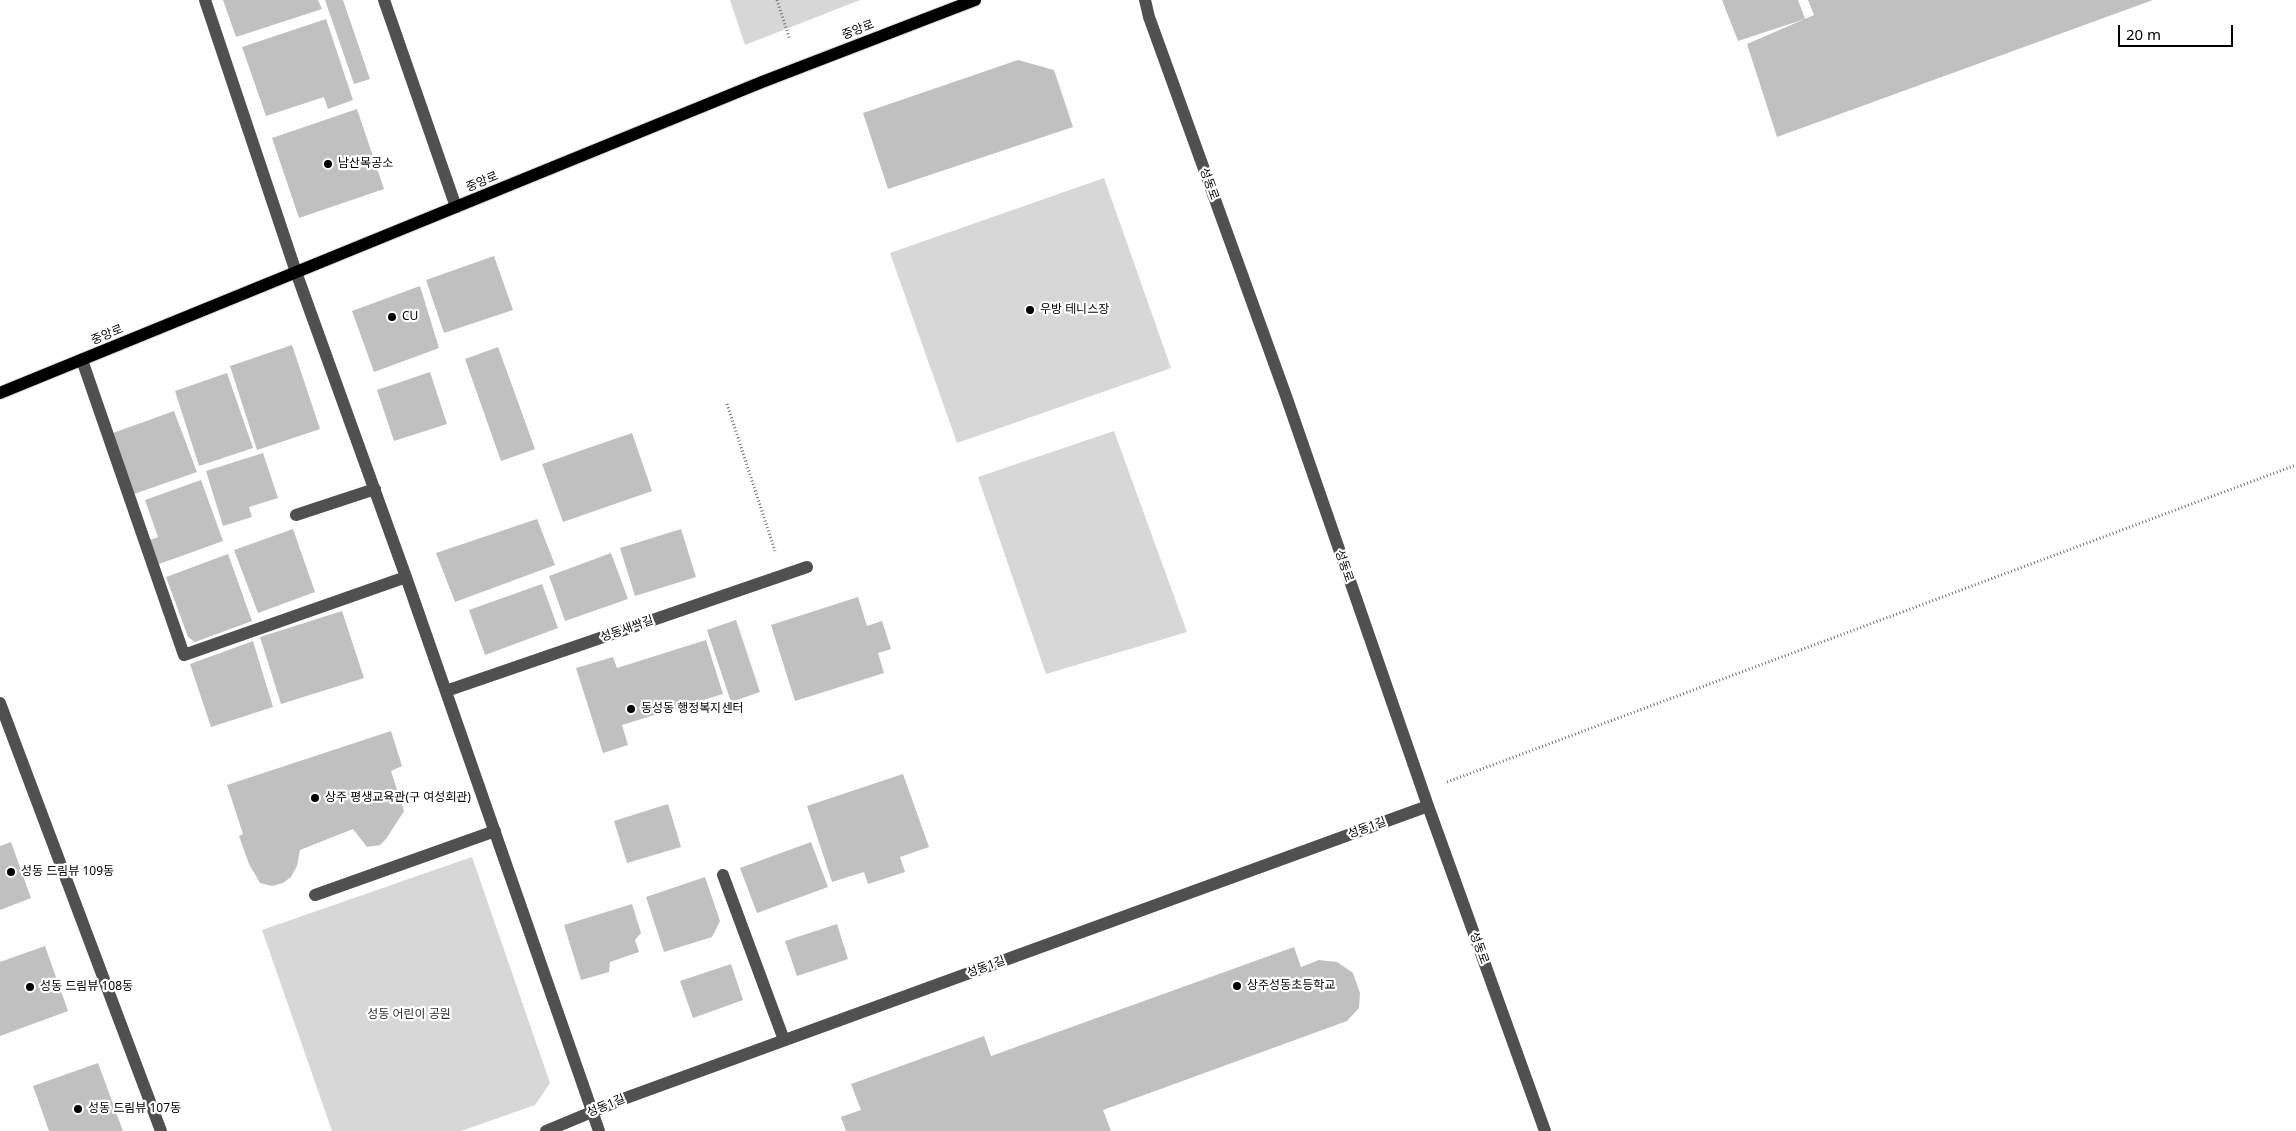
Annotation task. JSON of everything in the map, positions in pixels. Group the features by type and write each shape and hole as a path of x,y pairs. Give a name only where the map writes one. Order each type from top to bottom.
{"main road":[{"name":"중앙로","path":"0,392 762,82 975,0"}],"street":[{"path":"205,0 296,272 375,489 600,1131"},
{"path":"384,0 456,207"},
{"name":"성동로","path":"1145,0 1149,17 1286,396 1428,806 1545,1131"},
{"path":"82,360 184,655 406,577"},
{"path":"296,515 375,489"},
{"name":"성동새싹길","path":"446,691 807,567"},
{"path":"0,703 161,1131"},
{"name":"성동1길","path":"546,1131 592,1110 1428,806"},
{"path":"315,895 495,831"},
{"path":"723,875 784,1040"}],"path":[{"path":"777,0 790,40"},
{"path":"727,404 782,575"},
{"path":"1423,791 2296,466"}],"green space":[{"path":"730,0 860,0 745,45"},
{"name":"우방 테니스장","path":"1104,178 1171,368 957,443 890,253"},
{"path":"1114,431 1187,632 1046,674 978,477"},
{"name":"성동 어린이 공원","path":"472,857 550,1083 535,1105 461,1131 332,1131 262,930"}],"building":[{"path":"223,0 318,0 322,9 236,37"},
{"path":"325,0 343,0 370,79 354,84"},
{"path":"1722,0 1798,0 1805,19 1738,41"},
{"path":"1808,0 2153,0 1777,137 1747,44 1814,15"},
{"path":"326,19 353,100 328,109 324,97 266,116 242,47"},
{"path":"1018,60 1054,70 1073,127 888,189 863,113"},
{"name":"남산목공소","path":"357,109 384,189 299,218 272,138"},
{"path":"494,256 513,310 444,333 426,280"},
{"path":"420,286 439,348 374,372 352,311"},
{"path":"292,345 320,429 257,450 230,366"},
{"path":"498,347 535,449 501,461 465,359"},
{"path":"430,372 447,424 394,441 377,390"},
{"path":"227,373 253,448 199,466 175,391"},
{"path":"174,411 197,472 134,494 113,433"},
{"path":"632,433 652,491 563,522 542,464"},
{"path":"263,453 278,498 249,507 252,517 223,526 206,471"},
{"path":"201,480 223,541 159,564 150,540 158,537 145,500"},
{"path":"537,519 555,565 455,602 436,553"},
{"path":"293,529 315,592 258,613 234,550"},
{"path":"681,529 696,577 635,596 620,548"},
{"path":"611,553 628,599 565,621 549,576"},
{"path":"228,554 252,621 195,642 188,637 166,577"},
{"path":"542,584 558,628 485,655 469,610"},
{"path":"858,597 867,626 882,621 891,649 878,653 884,673 795,701 771,625"},
{"path":"342,611 364,678 281,704 260,637"},
{"path":"736,620 760,692 731,702 707,630"},
{"name":"동성동 행정복지센터","path":"706,640 723,694 622,725 628,745 603,753 576,668 613,657 617,668"},
{"path":"253,641 273,707 211,727 190,664"},
{"name":"상주 평생교육관(구 여성회관)","path":"391,731 402,766 391,771 404,811 386,839 380,845 367,847 353,829 300,850 297,866 291,877 283,883 272,886 260,883 249,864 239,836 243,834 227,785"},
{"path":"903,774 929,847 900,857 905,872 868,884 864,872 832,882 807,806"},
{"path":"668,804 681,847 627,863 614,821"},
{"name":"성동 드림뷰 109동","path":"11,842 31,898 0,910 0,846"},
{"path":"811,842 828,887 757,913 740,868"},
{"path":"705,877 720,921 712,937 664,952 646,897"},
{"path":"632,904 641,933 635,940 639,952 610,962 609,972 581,980 564,925"},
{"path":"837,924 848,959 797,976 785,941"},
{"name":"성동 드림뷰 108동","path":"45,946 68,1011 0,1036 0,962"},
{"path":"1294,947 1301,967 1319,960 1337,962 1353,973 1360,993 1359,1008 1347,1021 1103,1110 1111,1131 846,1131 841,1117 861,1110 851,1084 984,1036 991,1056"},
{"path":"731,964 743,1000 693,1018 680,981"},
{"name":"성동 드림뷰 107동","path":"98,1063 123,1131 49,1131 33,1086"}],"place":[{"name":"남산목공소","path":"328,164"},
{"name":"우방 테니스장","path":"1030,310"},
{"name":"CU","path":"392,317"},
{"name":"동성동 행정복지센터","path":"631,709"},
{"name":"상주 평생교육관(구 여성회관)","path":"315,798"},
{"name":"성동 드림뷰 109동","path":"11,872"},
{"name":"상주성동초등학교","path":"1237,986"},
{"name":"성동 드림뷰 108동","path":"30,987"},
{"name":"성동 드림뷰 107동","path":"78,1109"}]}
